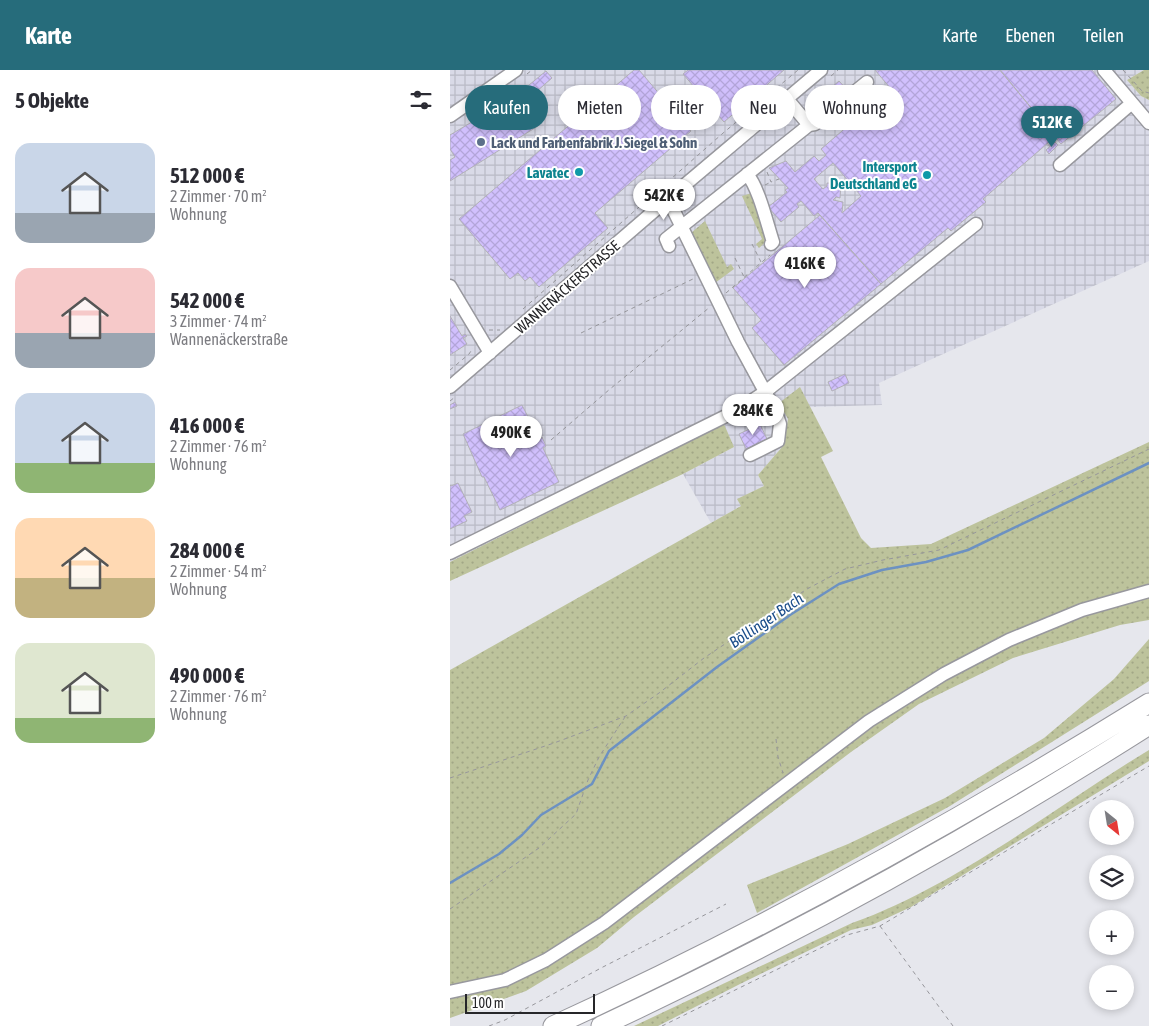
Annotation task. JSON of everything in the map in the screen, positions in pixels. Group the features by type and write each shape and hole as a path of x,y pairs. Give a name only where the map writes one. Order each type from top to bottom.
{"highway":[{"path":"553,1026 711,950 854,874 1008,788 1149,703"},
{"path":"601,1026 687,985 830,911 994,820 1149,726"}],"street":[{"path":"450,116 516,70"},
{"path":"1104,70 1149,123"},
{"name":"WANNENÄCKERSTRASSE","path":"795,94 826,73"},
{"path":"863,85 867,82"},
{"path":"1060,165 1132,103"},
{"path":"795,108 805,120"},
{"path":"669,246 666,239 805,128"},
{"name":"WANNENÄCKERSTRASSE","path":"453,391 490,352 671,204 753,130"},
{"path":"747,174 756,189 774,242 771,249"},
{"path":"671,204 780,424 778,441 750,455"},
{"path":"450,553 736,411 765,392 976,224"},
{"path":"450,286 490,352"},
{"path":"450,992 505,980 546,960 604,923 869,721 944,674 1009,640 1082,610 1149,591"}],"path":[{"path":"521,310 798,70"},
{"path":"826,73 838,70"},
{"path":"1123,70 1142,91 1149,93"},
{"path":"766,169 772,182 778,179"},
{"path":"671,204 688,197"},
{"path":"752,244 761,263"},
{"path":"551,440 744,278 761,263 771,249"},
{"path":"735,258 744,278"},
{"path":"582,333 704,273"},
{"path":"450,370 469,354 481,336 489,330 499,330"},
{"path":"450,401 453,391"},
{"path":"450,778 554,743 626,716 704,658 807,590 845,569 939,550 1149,449"},
{"path":"450,909 539,848 576,814 588,780 599,757 626,716"},
{"path":"776,738 778,757 782,770 789,782"},
{"path":"662,1026 847,935 880,926 1149,766"},
{"path":"489,1026 505,1020 726,904"},
{"path":"880,926 953,1026"}],"shaded area":[{"path":"450,70 1144,70 1127,80 1141,96 1149,100 1149,261 879,383 882,405 810,407 800,388 788,419 783,446 758,475 764,486 738,499 741,506 711,523 683,474 734,447 724,425 450,562"}],"green space":[{"path":"1144,70 1149,70 1149,100 1141,96 1127,80"},
{"path":"752,193 768,240 759,248 756,244 762,239 742,196"},
{"path":"705,221 727,267 731,264 734,269 715,283 691,233"},
{"path":"800,387 833,451 821,457 861,538 871,548 931,544 1149,442 1149,620 1120,625 1013,658 919,704 851,752 634,917 597,948 526,991 450,1018 450,670 741,506 737,499 764,486 758,475 783,446 788,419 779,403"},
{"path":"724,424 734,447 683,474 450,581 450,562"},
{"path":"1149,639 1149,681 950,806 757,913 747,885 848,844 945,798 1044,738 1114,679"},
{"path":"1149,750 1149,761 911,907 872,925 851,930 658,1026 634,1026 930,888 968,867"}],"building":[{"name":"Lavatec","path":"634,70 639,70 652,85 651,130 691,131 595,213 608,228 539,287 530,277 525,281 518,273 510,279 459,219 564,130 641,130 641,85 616,85"},
{"path":"688,70 784,70 767,85 731,85 731,116 724,122 721,118 721,85 692,85 683,74"},
{"name":"Intersport Deutschland eG","path":"875,70 1000,70 1055,137 983,199 986,202 951,231 948,228 881,284 818,213 814,216 801,201 797,204 799,207 781,222 768,207 787,192 785,190 788,188 769,168 786,161 795,172 814,156 819,161 826,155 821,149 843,130 904,130 904,85 888,85","holes":["833,163 861,196 842,213 843,202 833,200 836,197 840,198 841,184 827,183 827,186 823,189 814,179"]},
{"path":"1000,70 1092,70 1116,99 1061,144"},
{"path":"546,71 552,78 544,85 529,85"},
{"path":"839,81 843,85 834,85"},
{"path":"465,126 465,130 532,130 450,181 450,160 455,157 450,149 450,135"},
{"path":"1055,142 1058,145 1049,154 1046,150"},
{"path":"820,215 881,284 784,365 752,328 761,320 733,288"},
{"path":"450,316 462,336 465,334 467,336 463,338 467,344 450,355"},
{"path":"845,374 849,383 832,391 828,382"},
{"path":"455,402 457,406 450,409 450,405"},
{"path":"522,405 539,439 542,437 546,446 543,448 559,482 500,510 484,477 482,477 463,434"},
{"path":"760,424 767,439 746,449 739,434"},
{"path":"458,483 472,512 464,516 467,521 450,529 450,485"}],"waterway":[{"name":"Böllinger Bach","path":"450,883 499,854 522,835 541,815 592,784 609,751 717,667 790,615 839,584 882,570 926,562 968,550 1149,463"}],"place":[{"name":"Lack und Farbenfabrik J. Siegel & Sohn","path":"481,142"},
{"name":"Lavatec","path":"579,172"},
{"name":"Intersport Deutschland eG","path":"927,175"}]}
